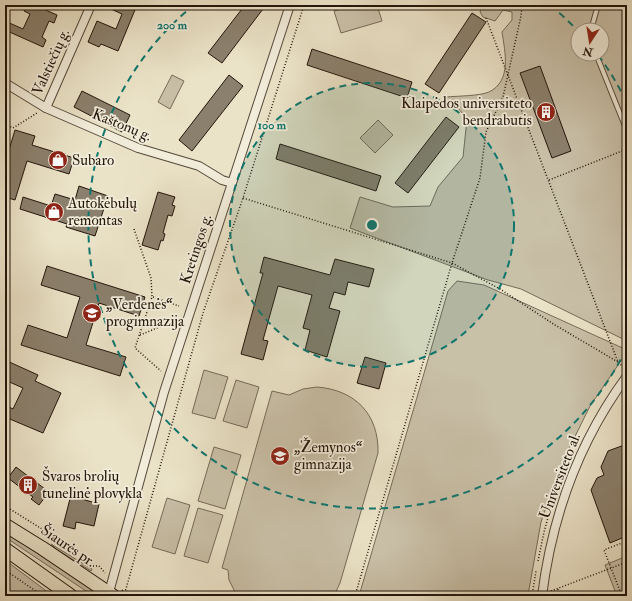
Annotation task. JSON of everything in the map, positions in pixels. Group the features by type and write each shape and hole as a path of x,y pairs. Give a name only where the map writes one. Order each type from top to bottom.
{"main road":[{"name":"Šiaurės pr.","path":"5,525 114,594"},
{"path":"5,550 71,596"}],"street":[{"name":"Valstiečių g.","path":"46,108 92,5"},
{"name":"Kretingos g.","path":"114,594 112,580 164,392 290,5"},
{"name":"Kaštonų g.","path":"5,83 46,108 138,148 199,166 222,180 232,183"},
{"name":"Universiteto al.","path":"542,595 552,535 574,472 591,433 627,376"}],"lane":[{"path":"593,22 598,5"},
{"path":"599,62 627,131"}],"path":[{"path":"114,594 202,313 243,198 304,5"},
{"path":"355,596 452,263 480,178 486,132 503,98 522,5"},
{"path":"486,18 618,362"},
{"path":"5,124 14,128 46,108"},
{"path":"548,180 627,149"},
{"path":"243,198 452,263 500,289 555,325 618,362 623,367"},
{"path":"134,229 151,278 152,297 135,348 161,371"},
{"path":"152,297 179,306"},
{"path":"140,335 188,316 202,313"},
{"path":"5,506 42,529 50,538 67,550"},
{"path":"622,596 604,550 627,541"},
{"path":"542,595 627,562"},
{"path":"85,563 91,567 99,566 112,580 114,594"},
{"path":"5,570 43,596"},
{"path":"558,588 558,596"},
{"path":"114,594 130,596"}],"shaded area":[{"path":"354,5 377,5 382,21 341,33 334,11"},
{"path":"482,5 595,5 608,9 613,5 627,5 627,341 521,289 488,280 350,228 360,197 393,207 430,206 438,187 463,157 467,119 458,108 445,108 441,104 446,97 468,96 489,92 501,81 505,65 502,32 512,20 512,12 503,10 495,21 483,17 480,12"},
{"path":"172,75 184,81 170,109 158,102"},
{"path":"378,120 393,135 375,153 360,138"},
{"path":"457,281 484,285 627,350 627,352 590,406 561,465 541,522 528,595 359,596 448,291"},
{"path":"204,370 228,377 215,419 192,413"},
{"path":"236,380 259,387 247,428 223,421"},
{"path":"317,387 343,393 362,406 374,427 377,439 378,453 340,583 334,596 237,596 229,580 228,570 222,568 272,391 289,395 303,389"},
{"path":"214,447 241,455 225,509 198,501"},
{"path":"167,498 190,505 175,554 152,547"},
{"path":"198,508 223,515 208,563 184,556"},
{"path":"5,532 98,593 97,595 86,591 5,537"},
{"path":"51,544 92,569 91,571 56,549"},
{"path":"627,556 627,596 617,596 605,565"},
{"path":"5,560 53,596 5,596"}],"building":[{"path":"26,5 34,5 57,15 54,23 49,21 42,37 46,40 43,47 5,30 5,21 23,29 30,14 24,11"},
{"path":"102,5 137,5 118,51 101,44 99,47 88,42 97,21 116,29 122,14"},
{"path":"245,5 266,5 222,63 208,53"},
{"path":"472,13 486,22 439,93 425,84"},
{"path":"312,49 412,82 407,98 307,65"},
{"name":"Klaipėdos universiteto bendrabutis","path":"540,66 571,151 552,158 520,73"},
{"path":"229,75 243,86 192,151 179,140"},
{"path":"82,91 130,115 122,132 74,107"},
{"path":"446,117 459,127 408,193 395,183"},
{"path":"15,130 35,136 32,145 74,158 69,174 27,161 15,200 5,197 5,163"},
{"path":"280,144 381,176 376,191 276,159"},
{"path":"79,186 108,196 95,236 66,227 67,224 20,209 23,197 51,206 55,194 75,200"},
{"path":"158,192 175,197 172,205 175,206 172,216 168,215 163,233 165,234 163,241 161,240 158,250 142,245"},
{"path":"264,257 330,275 335,259 374,269 369,287 348,282 345,295 334,292 329,308 340,311 327,357 305,350 310,330 303,328 312,295 278,286 263,340 268,341 263,360 241,354 263,273 260,273"},
{"path":"47,266 145,297 139,316 99,303 86,345 126,357 120,376 21,345 28,325 67,338 80,297 41,285"},
{"path":"365,357 386,363 379,389 357,383"},
{"path":"5,360 38,375 35,381 61,393 43,433 5,417 5,405 13,409 23,388 5,380"},
{"path":"627,444 627,536 610,543 591,490 597,478 604,475 601,467 608,451"},
{"name":"Švaros brolių tunelinė plovykla","path":"16,467 49,492 39,505 31,499 33,497 8,478"},
{"path":"72,491 83,494 82,499 99,504 94,526 76,522 75,529 63,526"}],"place":[{"name":"Klaipėdos universiteto bendrabutis","path":"546,112"},
{"name":"Subaro","path":"58,160"},
{"name":"Autokėbulų remontas","path":"54,212"},
{"name":"„Verdenės“ progimnazija","path":"92,313"},
{"name":"„Žemynos“ gimnazija","path":"280,456"},
{"name":"Švaros brolių tunelinė plovykla","path":"28,485"}]}
